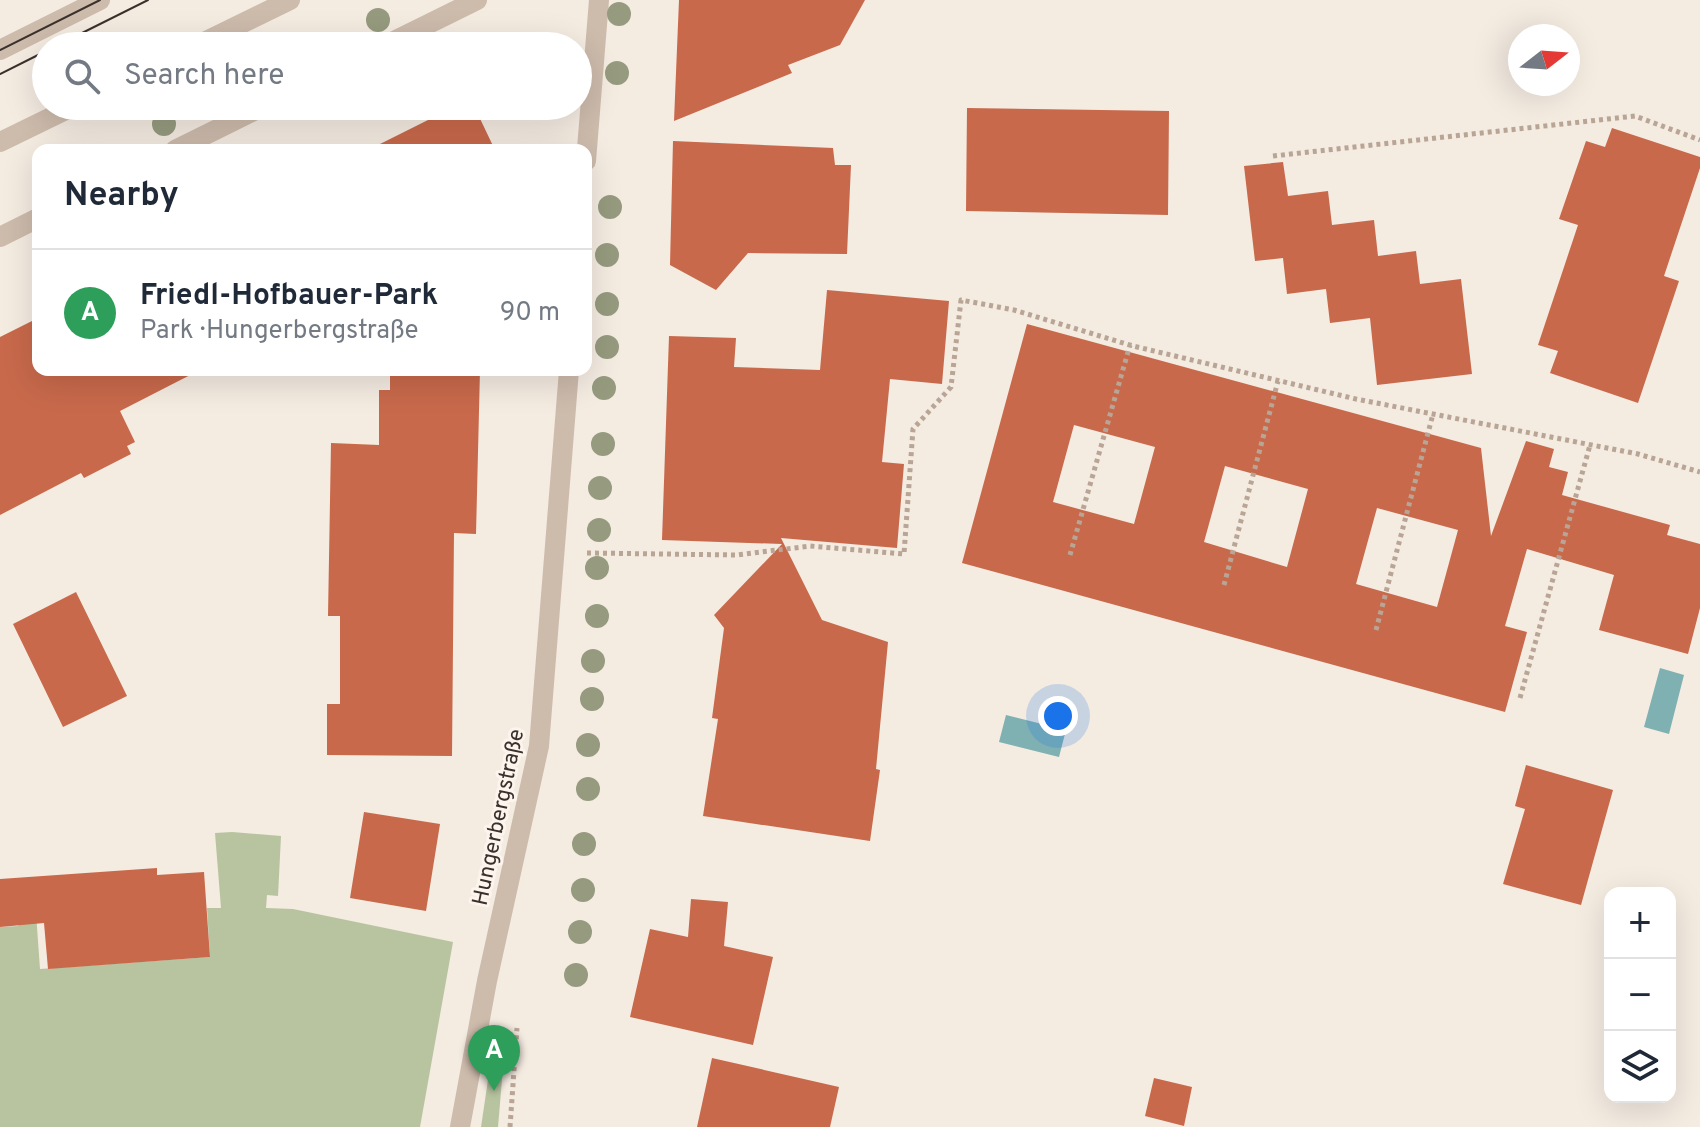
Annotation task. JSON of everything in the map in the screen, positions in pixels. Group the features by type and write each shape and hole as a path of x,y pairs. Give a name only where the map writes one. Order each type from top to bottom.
{"street":[{"path":"36,32 100,0"},
{"path":"225,32 290,0"},
{"path":"412,32 477,0"},
{"path":"592,87 599,0"},
{"path":"0,50 32,34"},
{"path":"0,142 45,120"},
{"path":"187,144 236,120"},
{"path":"587,144 589,120"},
{"path":"0,237 32,221"},
{"name":"Hungerbergstraße","path":"460,1127 487,981 539,746 569,376"}],"path":[{"path":"1273,156 1635,116 1700,140"},
{"path":"554,553 737,555 810,546 904,554 913,429 951,387 961,300 1014,310 1130,345 1278,381 1590,445 1700,472"},
{"path":"1070,555 1130,345"},
{"path":"1224,585 1278,381"},
{"path":"1376,630 1433,414"},
{"path":"1520,698 1590,445"}],"green space":[{"path":"215,833 281,836 278,896 267,895 266,908 293,909 453,942 420,1127 0,1127 0,927 18,926 25,915 36,913 40,969 210,957 207,908 221,908"},
{"path":"492,1053 504,1056 498,1127 481,1127"}],"water":[{"path":"1660,668 1684,675 1669,734 1644,727"},
{"path":"1006,715 1066,730 1059,757 999,742"}],"building":[{"path":"679,0 865,0 840,45 788,65 792,73 674,121"},
{"path":"967,108 1169,111 1168,215 966,211"},
{"path":"428,120 481,120 492,144 380,144"},
{"path":"1612,128 1700,157 1700,168 1664,276 1679,281 1638,403 1550,373 1558,351 1538,345 1578,225 1559,219 1586,141 1605,147"},
{"path":"673,141 833,148 835,165 851,165 847,254 748,253 716,290 670,265"},
{"path":"1283,162 1288,196 1328,191 1332,225 1374,220 1378,256 1416,251 1420,284 1461,279 1472,374 1377,385 1370,318 1330,323 1326,289 1287,294 1283,258 1255,261 1244,166"},
{"path":"827,290 949,301 942,384 890,379 882,462 904,464 897,548 781,538 822,620 888,642 876,769 880,770 870,841 703,816 718,719 712,718 724,628 714,615 782,544 662,540 669,336 736,338 734,367 820,370"},
{"path":"32,321 32,376 188,376 120,411 135,442 127,446 131,454 84,478 81,473 0,515 0,337"},
{"path":"1027,324 1481,448 1491,536 1526,441 1554,449 1549,467 1568,472 1562,495 1670,525 1667,535 1700,544 1700,608 1688,654 1599,630 1614,575 1527,549 1505,626 1527,632 1505,712 962,563","holes":["1074,425 1155,447 1134,524 1053,502","1225,466 1308,489 1287,567 1204,542","1377,508 1458,530 1437,607 1356,584"]},
{"path":"390,376 480,376 476,534 454,533 452,756 327,755 327,704 340,704 340,616 328,616 331,443 379,445 379,390 390,390"},
{"path":"76,592 127,696 63,727 13,624"},
{"path":"1526,765 1613,790 1581,905 1503,884 1525,809 1515,806"},
{"path":"364,812 440,824 426,911 350,898"},
{"path":"157,868 157,875 204,872 210,957 48,969 44,923 0,927 0,879"},
{"path":"691,899 728,902 724,946 773,957 753,1045 630,1017 650,929 688,937"},
{"path":"712,1058 839,1087 830,1127 697,1127"},
{"path":"1154,1078 1192,1087 1184,1126 1145,1116"}],"tram line":[{"path":"36,32 100,0"},
{"path":"84,32 148,0"},
{"path":"0,50 32,34"},
{"path":"0,74 32,58"}],"place":[{"name":"Friedl-Hofbauer-Park","path":"494,1091"}]}
